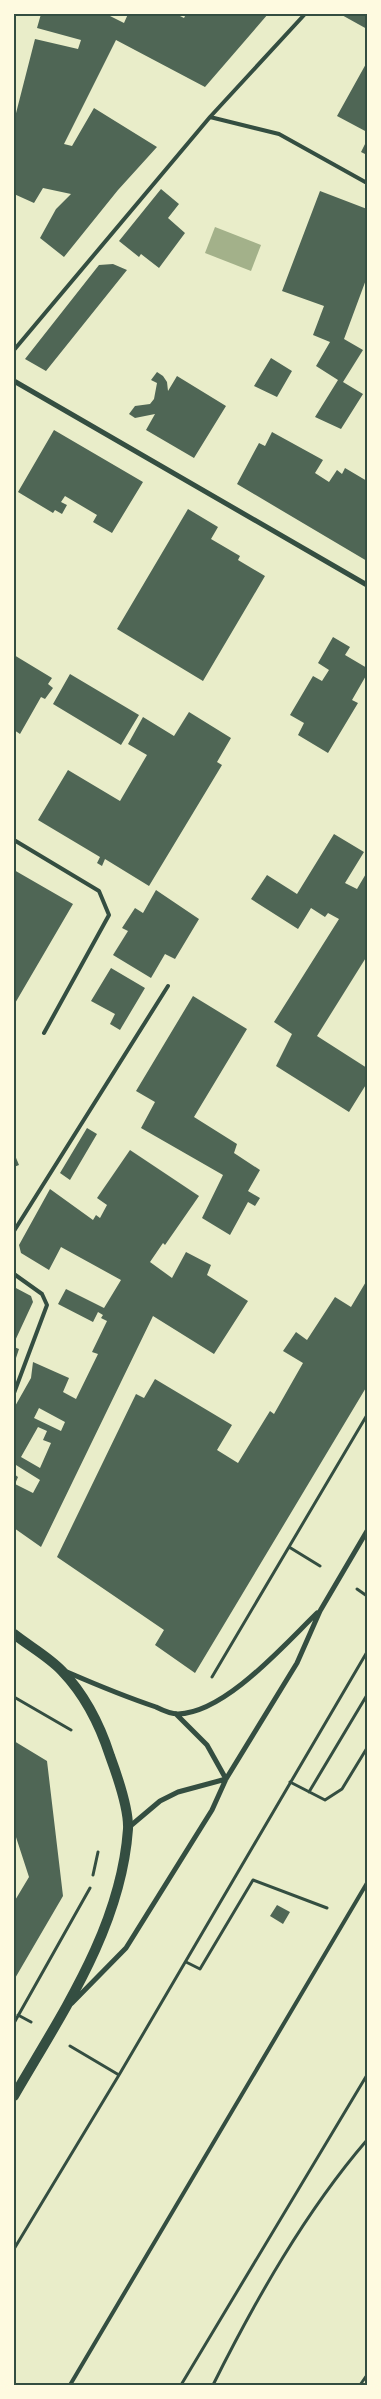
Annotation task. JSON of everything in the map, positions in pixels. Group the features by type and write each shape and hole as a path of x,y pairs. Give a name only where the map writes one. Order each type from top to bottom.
{"main road":[{"path":"14,1634 61,1670 100,1727 120,1784 128,1828 118,1885 102,1934 65,2010 14,2096"}],"street":[{"path":"14,381 367,584"},
{"path":"65,2010 126,1948 212,1810 226,1779 296,1663 320,1611 367,1531"},
{"path":"176,1714 195,1711 218,1702 245,1681 320,1611"},
{"path":"61,1670 129,1698 176,1714 203,1740 226,1779"},
{"path":"128,1828 160,1801 178,1792 226,1779"}],"lane":[{"path":"14,350 210,117 305,14"},
{"path":"210,117 279,134 367,183"},
{"path":"14,840 99,891 109,915 44,1034"},
{"path":"14,1231 168,986"},
{"path":"14,1274 42,1294 47,1305 14,1392"},
{"path":"70,2385 367,1883"}],"path":[{"path":"205,1682 211,1677 367,1415"},
{"path":"14,2249 186,1962 367,1652"},
{"path":"309,1792 367,1695"},
{"path":"14,1696 75,1732"},
{"path":"290,1782 325,1800 342,1789 367,1748"},
{"path":"14,2022 89,1890 100,1843"},
{"path":"186,1962 200,1969 253,1880 300,1897"},
{"path":"50,2034 119,2075"},
{"path":"182,2385 367,2075"},
{"path":"213,2385 246,2320 296,2237 367,2140"},
{"path":"360,2385 367,2375"}],"shaded area":[{"path":"215,227 261,245 251,271 205,253"}],"building":[{"path":"41,14 106,14 124,23 128,14 176,14 184,18 186,14 268,14 205,87 116,40 64,144 72,146 94,108 157,147 118,190 64,257 40,238 56,209 71,194 43,188 34,203 14,194 14,121 35,39 78,49 81,40 37,28"},
{"path":"340,14 367,14 367,29"},
{"path":"367,62 367,132 337,116"},
{"path":"367,140 367,155 361,152"},
{"path":"161,189 179,204 168,218 185,233 159,268 141,254 139,257 119,241"},
{"path":"320,191 367,209 367,277 344,339 363,350 343,382 363,394 341,429 315,417 338,380 316,366 330,342 313,335 324,306 282,291"},
{"path":"113,264 127,270 46,371 25,359 99,265"},
{"path":"271,358 292,371 277,397 254,386"},
{"path":"157,372 167,382 168,391 177,376 226,406 194,458 146,430 155,414 135,418 129,414 135,406 150,404 154,399 157,383 151,380"},
{"path":"54,430 143,482 112,533 93,522 97,515 65,496 61,502 67,505 62,514 55,510 53,513 18,492"},
{"path":"272,432 323,460 315,473 329,482 337,470 342,474 345,468 367,481 367,561 237,484 259,443 265,446"},
{"path":"188,509 218,527 211,539 240,556 238,560 265,576 203,681 117,629"},
{"path":"333,637 350,647 345,655 367,668 367,674 352,700 358,703 328,753 298,735 304,723 290,715 313,676 322,681 329,670 318,663"},
{"path":"14,655 52,678 48,684 53,688 45,699 41,697 20,734 14,730"},
{"path":"70,674 139,715 121,745 53,704"},
{"path":"189,712 231,738 217,762 222,765 149,886 105,859 102,866 97,863 100,857 38,820 68,770 120,801 147,755 128,744 143,717 174,736"},
{"path":"334,834 364,852 345,883 357,889 367,872 367,956 317,1036 367,1068 367,1083 349,1112 276,1066 292,1034 274,1022 339,919 328,913 325,917 311,908 298,929 251,899 267,875 297,894"},
{"path":"14,870 73,904 14,1005"},
{"path":"156,890 199,919 175,959 165,954 151,978 113,955 128,931 122,928 135,908 143,913"},
{"path":"111,968 145,988 120,1030 110,1024 115,1014 91,1001"},
{"path":"193,996 247,1029 194,1117 237,1144 234,1153 260,1170 248,1191 260,1198 255,1206 248,1202 230,1235 202,1218 223,1175 141,1128 155,1102 136,1091"},
{"path":"87,1128 97,1134 70,1180 60,1173"},
{"path":"130,1150 199,1196 165,1245 163,1243 150,1262 172,1278 186,1252 211,1265 207,1275 248,1301 214,1354 153,1316 41,1547 14,1528 14,1474 18,1477 15,1484 33,1493 40,1480 16,1465 14,1469 14,1408 31,1378 33,1362 69,1378 63,1392 76,1399 98,1354 92,1352 107,1321 101,1318 103,1315 98,1312 93,1322 58,1304 66,1289 104,1308 121,1280 61,1247 49,1270 21,1253 19,1245 50,1189 93,1220 96,1215 100,1218 107,1205 97,1198","holes":["39,1408 65,1422 61,1431 34,1418","38,1427 47,1431 43,1440 51,1443 40,1468 21,1457"]},
{"path":"14,1153 19,1165 14,1167"},
{"path":"367,1280 367,1386 195,1673 155,1645 164,1630 57,1557 136,1394 144,1398 155,1379 232,1425 217,1450 238,1463 270,1411 274,1414 303,1363 283,1351 296,1332 307,1340 335,1297 351,1307"},
{"path":"14,1287 31,1296 33,1302 14,1343"},
{"path":"14,1347 19,1349 14,1364"},
{"path":"14,1741 47,1761 63,1896 14,1980 14,1902 29,1877 14,1831"},
{"path":"277,1905 290,1912 283,1924 270,1916"}]}
